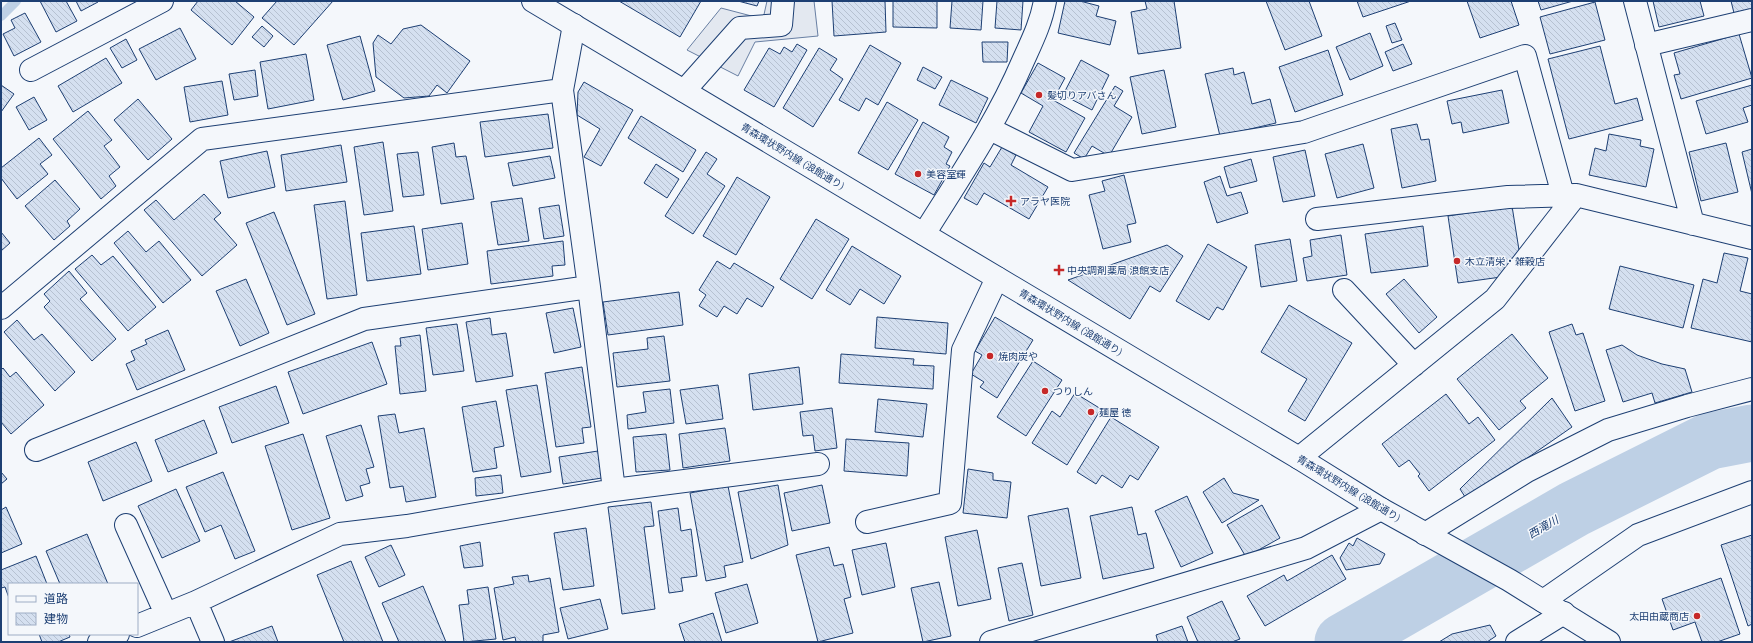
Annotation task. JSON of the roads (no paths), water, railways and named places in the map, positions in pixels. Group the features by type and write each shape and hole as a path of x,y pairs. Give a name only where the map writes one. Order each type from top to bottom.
{"street":[{"path":"31,70 162,1"},
{"name":"青森環状野内線 (浪館通り)","path":"533,1 1299,458 1381,509 1509,580 1609,642"},
{"path":"684,91 740,28 781,25 782,1"},
{"path":"924,234 990,129 1010,92 1041,21 1045,1"},
{"path":"1635,1 1693,224"},
{"path":"1646,45 1752,20"},
{"path":"574,25 562,90 589,287 614,490"},
{"path":"990,129 1072,170 1304,132 1525,56 1570,195"},
{"path":"1,308 202,139 562,90"},
{"path":"1299,458 1495,299 1570,195"},
{"path":"1317,219 1508,197 1570,195 1752,238"},
{"path":"867,522 950,503 963,350 997,278"},
{"path":"36,450 364,319 589,287"},
{"path":"1344,290 1414,365"},
{"path":"1434,539 1527,472 1608,430 1687,406 1752,389"},
{"path":"138,626 196,602 340,534 407,526 614,490 818,464"},
{"path":"1543,601 1638,536 1752,492"},
{"path":"990,642 1306,548 1381,509"},
{"path":"126,525 166,614"},
{"path":"196,602 213,642"},
{"path":"1517,642 1564,613"},
{"path":"98,642 116,635"}],"waterway":[{"path":"1,16 16,1"},
{"name":"西滝川","path":"1343,642 1574,509 1710,441 1752,433"}],"place":[{"name":"髪切りアバさん","path":"1039,95"},
{"name":"美容室輝","path":"918,174"},
{"name":"アラヤ医院","path":"1011,201"},
{"name":"木立清栄・雑穀店","path":"1457,261"},
{"name":"中央調剤薬局 浪館支店","path":"1059,270"},
{"name":"焼肉炭や","path":"990,356"},
{"name":"つりしん","path":"1045,391"},
{"name":"麺屋 徳","path":"1091,412"},
{"name":"太田由蔵商店","path":"1697,616"}]}
